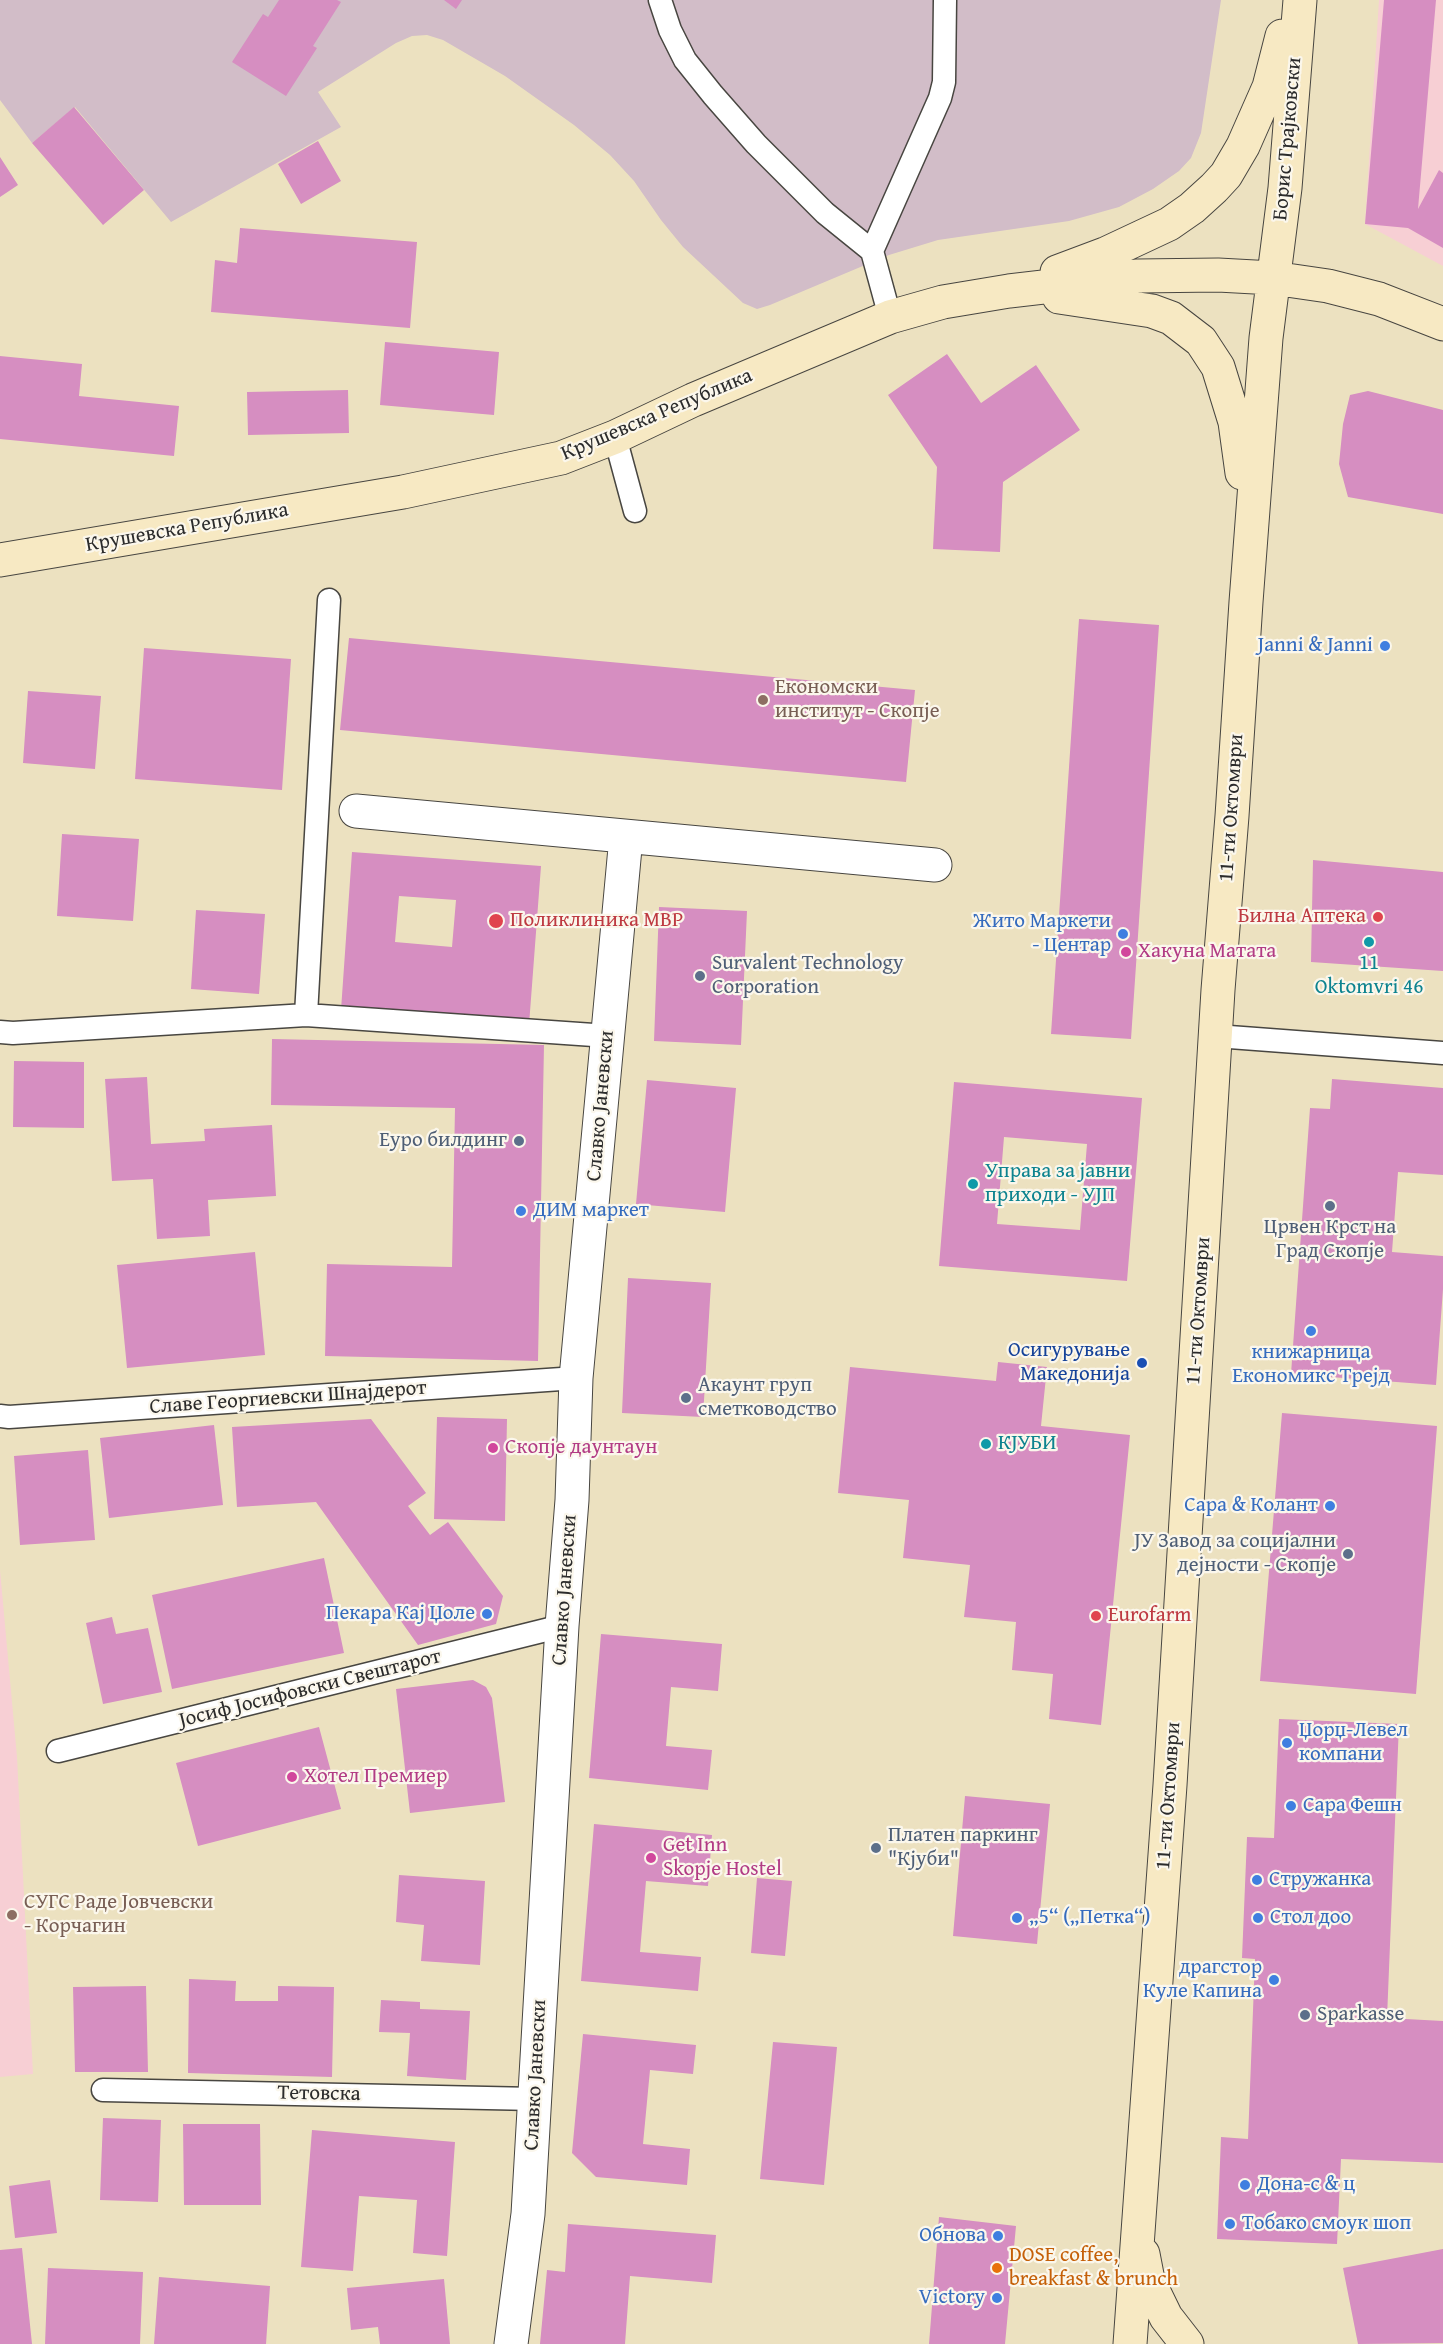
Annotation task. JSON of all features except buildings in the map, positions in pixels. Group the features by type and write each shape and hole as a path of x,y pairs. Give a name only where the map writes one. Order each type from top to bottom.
{"street":[{"path":"1009,291 1140,238 1191,208 1214,188 1226,175 1243,146 1269,87 1292,0"},
{"name":"Борис Трајковски","path":"1273,278 1285,188 1300,0"},
{"name":"Крушевска Република","path":"0,560 403,492 561,458 615,437 693,400 890,317 943,302 1009,291 1138,276 1218,275 1273,278 1328,286 1359,294 1443,324"},
{"name":"11-ти Октомври","path":"1130,2344 1169,1797 1216,1036 1250,548 1273,278"},
{"path":"1009,291 1125,305 1152,311 1171,318 1201,341 1218,367 1235,422 1250,548"},
{"path":"356,811 934,865"},
{"name":"Славко Јаневски","path":"512,2344 528,2214 562,1626 582,1502 576,1378 626,837"},
{"path":"1138,2232 1149,2280 1166,2317 1187,2344"}],"lane":[{"path":"660,0 670,30 685,60 713,95 756,144 825,213 872,251 890,317"},
{"path":"872,251 940,98 944,82 945,0"},
{"path":"615,437 635,511"},
{"path":"306,1015 329,600"},
{"path":"0,1032 306,1015 608,1036"},
{"path":"1216,1036 1443,1053"},
{"name":"Славе Георгиевски Шнајдерот","path":"0,1416 33,1416 576,1378"},
{"name":"Јосиф Јосифовски Свештарот","path":"58,1751 562,1626"},
{"name":"Тетовска","path":"103,2090 535,2099"}],"shaded area":[{"path":"0,0 1221,0 1201,133 1191,158 1179,171 1153,189 1119,207 1069,221 938,240 889,255 757,309 743,303 683,247 634,181 610,155 574,125 505,76 443,40 427,35 412,36 396,43 318,92 341,127 171,222 75,107 32,143 0,100"},
{"path":"1379,0 1443,0 1443,266 1365,224"},
{"name":"СУГС Раде Јовчевски - Корчагин","path":"0,1570 17,1757 33,2074 0,2077"}],"place":[{"name":"Janni & Janni","path":"1385,646"},
{"name":"Економски институт - Скопје","path":"763,700"},
{"name":"Билна Аптека","path":"1378,917"},
{"name":"Поликлиника МВР","path":"496,921"},
{"name":"Жито Маркети - Центар","path":"1123,934"},
{"name":"11 Oktomvri 46","path":"1369,942"},
{"name":"Хакуна Матата","path":"1126,952"},
{"name":"Survalent Technology Corporation","path":"700,976"},
{"name":"Еуро билдинг","path":"519,1141"},
{"name":"Управа за јавни приходи - УЈП","path":"973,1184"},
{"name":"Црвен Крст на Град Скопје","path":"1330,1206"},
{"name":"ДИМ маркет","path":"521,1211"},
{"name":"книжарница Економикс Трејд","path":"1311,1331"},
{"name":"Осигурување Македонија","path":"1142,1363"},
{"name":"Акаунт груп сметководство","path":"686,1398"},
{"name":"КЈУБИ","path":"986,1444"},
{"name":"Скопје даунтаун","path":"493,1448"},
{"name":"Сара & Колант","path":"1330,1506"},
{"name":"ЈУ Завод за социјални дејности - Скопје","path":"1348,1554"},
{"name":"Пекара Кај Џоле","path":"487,1614"},
{"name":"Eurofarm","path":"1096,1616"},
{"name":"Џорџ-Левел компани","path":"1287,1743"},
{"name":"Хотел Премиер","path":"292,1777"},
{"name":"Сара Фешн","path":"1291,1806"},
{"name":"Платен паркинг \"Кјуби\"","path":"876,1848"},
{"name":"Get Inn Skopje Hostel","path":"651,1858"},
{"name":"Стружанка","path":"1257,1880"},
{"name":"СУГС Раде Јовчевски - Корчагин","path":"12,1915"},
{"name":"„5“ („Петка“)","path":"1017,1918"},
{"name":"Стол доо","path":"1258,1918"},
{"name":"драгстор Куле Капина","path":"1274,1980"},
{"name":"Sparkasse","path":"1305,2015"},
{"name":"Дона-с & ц","path":"1245,2185"},
{"name":"Тобако смоук шоп","path":"1230,2224"},
{"name":"Обнова","path":"998,2236"},
{"name":"DOSE coffee, breakfast & brunch","path":"997,2268"},
{"name":"Victory","path":"997,2298"}]}
